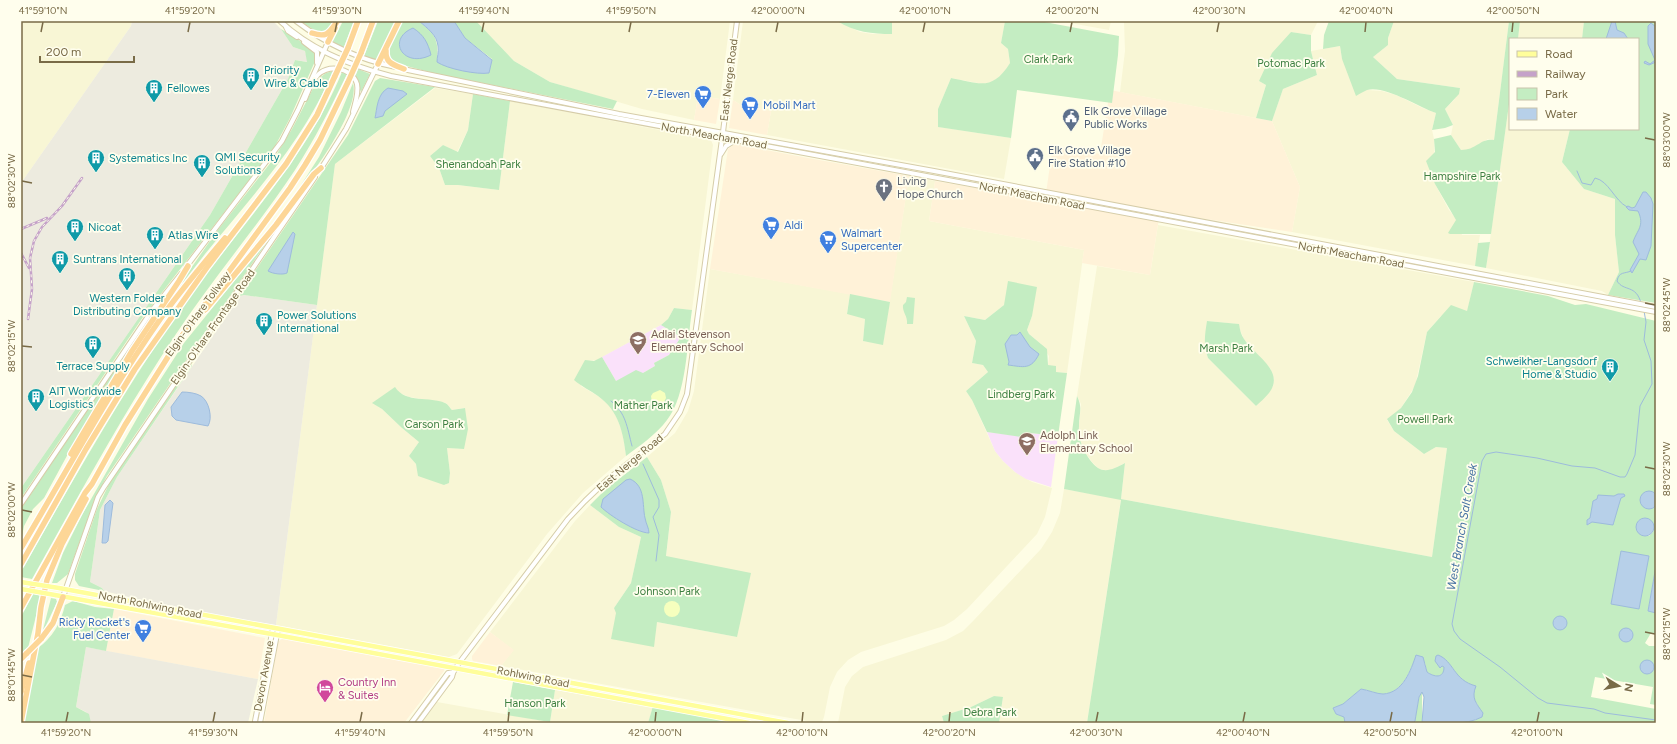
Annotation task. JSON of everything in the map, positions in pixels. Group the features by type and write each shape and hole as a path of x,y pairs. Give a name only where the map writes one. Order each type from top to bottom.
{"highway":[{"name":"Elgin-O'Hare Tollway","path":"21,564 86,449 131,375 184,298 298,147 317,115 336,76 358,21"},
{"name":"Elgin-O'Hare Tollway","path":"21,608 66,526 149,386 194,318 298,177 320,140 348,82 373,21"},
{"path":"378,64 398,21"},
{"path":"312,33 322,36 327,34 338,22"},
{"path":"328,42 338,22"},
{"path":"386,48 386,58 388,62 404,69"},
{"path":"194,318 206,309 281,219 314,174 321,168"},
{"path":"21,548 106,404 160,319 231,230 241,222"},
{"path":"53,492 59,477 103,399 132,351 188,266"},
{"path":"21,692 47,580 92,484"},
{"path":"21,659 41,639 53,623 63,597"},
{"path":"21,722 38,633 40,612"}],"main road":[{"name":"North Meacham Road","path":"296,21 312,33 328,42 378,64 723,135 736,140 1656,312"},
{"name":"East Nerge Road","path":"418,723 452,677 459,663 568,519 608,479 665,434 680,412 687,394 723,135 737,21"},
{"name":"North Meacham Road","path":"282,22 303,39 324,51 374,72 1656,307"},
{"path":"282,22 288,31 317,52 317,66"},
{"path":"298,110 328,42"},
{"name":"Elgin-O'Hare Frontage Road","path":"63,597 98,497 321,168 352,118 378,64"},
{"path":"21,504 153,309 188,266 282,141 316,77 326,70 336,68 353,76 357,85 357,96 352,118"},
{"path":"720,156 726,146 736,140"},
{"name":"North Rohlwing Road","path":"21,582 65,589 171,611 278,629"},
{"name":"North Rohlwing Road","path":"21,589 277,635"},
{"path":"138,610 171,611 176,618"},
{"name":"Devon Avenue","path":"256,723 272,628"},
{"name":"Rohlwing Road","path":"278,629 788,723"},
{"name":"Devon Avenue","path":"260,723 278,629"},
{"name":"Rohlwing Road","path":"277,635 749,723"},
{"name":"East Nerge Road","path":"411,723 448,673 453,673"}],"shaded area":[{"path":"21,21 132,21 131,26 21,183"},
{"path":"132,21 273,21 281,29 293,47 305,51 308,62 295,60 288,79 210,215 21,488 21,183 131,26"},
{"path":"476,21 730,21 720,99 698,96 694,120 642,109 550,82 514,61"},
{"path":"743,21 837,21 860,32 892,34 892,21 1005,21 1001,43 1008,49 1010,63 1004,74 992,82 983,84 951,78 938,109 939,127 1011,138 1004,179 767,135 771,111 741,105 733,100"},
{"path":"1059,21 1111,21 1109,30"},
{"path":"1124,21 1318,21 1311,35 1291,32 1259,81 1266,85 1256,118 1120,92 1125,51"},
{"path":"1394,21 1509,21 1494,140 1488,139 1470,150 1461,150 1451,135 1453,125 1445,109 1454,100 1460,88 1397,79 1373,57 1388,45 1388,38"},
{"path":"1520,21 1584,21 1582,38 1518,38"},
{"path":"1340,46 1342,59 1368,90 1382,91 1396,95 1436,113 1432,130 1434,139 1435,184 1449,210 1457,220 1462,235 1480,235 1475,266 1292,232 1300,187 1272,121 1283,89 1317,75 1311,51"},
{"path":"435,88 473,94 468,130 457,152 443,145 430,156 439,168 445,185 499,190 510,101 711,140 713,145 692,310 674,308 668,319 661,325 597,360 588,361 581,386 598,396 609,405 616,415 623,434 626,456 583,493 547,534 457,654 449,657 276,625 335,164","holes":["395,388 398,392 409,397 446,403 452,410 464,408 464,449 447,448 450,473 449,482 445,485 419,474 416,464 409,456 419,442 382,409 373,403"]},
{"path":"1110,90 1272,121 1300,187 1292,232 1160,212 1150,275 1082,263 1084,250 929,221 935,181 1045,200 1053,145 1100,154"},
{"path":"698,96 720,99 716,124 694,120"},
{"path":"733,100 741,105 771,111 767,135 729,128"},
{"path":"1509,104 1509,130 1570,130 1562,162 1584,189 1615,199 1615,235 1619,272 1608,295 1602,291 1486,268"},
{"path":"735,144 909,176 890,302 710,269 728,149"},
{"path":"909,176 935,181 929,221 1084,250 1067,373 1055,372 1048,365 1049,356 1041,344 1029,334 1027,330 1032,316 1004,305 985,320 964,316 976,341 972,363 983,365 988,372 966,391 972,400 995,451 1015,472 1032,482 1052,488 1045,517 1037,534 967,609 954,620 944,626 861,652 848,660 837,672 830,687 824,717 822,722 818,723 501,666 513,650 490,632 575,521 590,505 619,527 641,537 631,583 614,608 657,622 737,637 666,557 671,512 661,480 647,457 675,433 688,411 694,391 710,269 850,294 847,313 865,319 863,341 883,344"},
{"path":"1158,225 1474,282 1467,312 1441,316 1427,332 1415,386 1401,408 1387,420 1394,431 1424,454 1436,447 1447,448 1432,557 1121,499 1125,463 1109,471 1099,469 1084,451 1080,440 1079,426 1081,404 1077,396 1097,266 1150,275","holes":["1207,321 1238,324 1244,340 1270,368 1274,379 1273,386 1256,406 1208,358 1205,348"]},
{"path":"244,295 317,305 276,625 230,618 137,599 104,591 102,588 90,582 100,510 117,477 240,296"},
{"name":"Adlai Stevenson Elementary School","path":"661,325 681,337 669,355 654,363 655,366 643,373 616,381 602,357"},
{"name":"Adolph Link Elementary School","path":"987,432 1028,437 1029,433 1058,436 1051,487 1026,479 1015,472 995,451"},
{"path":"1064,489 1121,499 1087,723 999,723 1003,698 994,696 971,707 942,716 944,723 838,723 845,687 852,676 863,667 946,640 963,631 974,620 1041,549 1052,532 1060,513"},
{"path":"114,609 265,638 258,679 106,651"},
{"path":"490,632 514,650 501,666 473,661 472,659 472,656"},
{"path":"285,638 445,666 444,671 404,723 264,723 278,642"},
{"path":"86,647 258,679 248,723 91,723 86,712 76,707"},
{"path":"555,690 653,706 648,723 421,723 437,702 550,722"}],"green space":[{"path":"300,21 333,21 328,30 319,33"},
{"path":"343,21 354,21 344,47 334,43 333,41"},
{"path":"378,21 396,21 377,60 364,56"},
{"path":"401,21 419,21 432,33 437,46 437,59 469,71 489,73 492,59 465,38 454,21 476,21 514,61 550,82 617,101 613,109 437,74 395,63 389,59 388,50"},
{"path":"837,21 892,21 892,34 864,32 850,28"},
{"name":"Clark Park","path":"1005,21 1039,21 1119,36 1112,103 1017,90 1011,138 938,127 938,109 951,78 977,83 991,82 1003,72 1010,63 1008,49 1001,43"},
{"path":"1329,21 1394,21 1388,38 1388,45 1373,57 1397,79 1460,88 1459,94 1445,109 1453,125 1432,130 1436,113 1392,93 1374,89 1367,90 1356,96 1342,59 1340,46 1323,49 1324,35"},
{"name":"Hampshire Park","path":"1509,21 1520,21 1518,38 1509,38 1509,104 1491,234 1450,234 1448,233 1456,220 1435,184 1426,161 1435,152 1434,139 1451,135 1461,150 1471,148 1485,141 1494,140"},
{"path":"1584,21 1656,21 1656,303 1608,295 1619,272 1615,235 1615,199 1584,189 1562,162 1570,130 1639,130 1639,38 1582,38"},
{"path":"281,29 308,47 315,55 316,59 290,118 274,148 143,317 21,498 21,488 210,215 288,79 295,60 307,62 305,51 293,47"},
{"name":"Potomac Park","path":"1291,32 1311,35 1311,51 1317,75 1283,89 1272,121 1256,118 1266,85 1259,81 1272,53"},
{"path":"358,69 370,74 361,92 355,77"},
{"path":"333,71 321,97 307,121 276,167 205,254 152,324 217,231 275,157 292,129 318,79 326,73"},
{"path":"342,72 347,74 309,147 295,170 190,313 156,364 101,455 32,579 21,577 21,572 61,502 144,363 190,296 292,161 311,133 328,103"},
{"path":"380,78 435,87 335,164 317,305 244,295 240,296 242,290 348,135 375,81"},
{"path":"353,83 353,97 347,116 336,136 308,180 269,228 294,196 319,157 341,112"},
{"name":"Shenandoah Park","path":"473,94 510,101 499,190 445,185 439,168 430,156 443,145 458,152 468,130"},
{"path":"273,233 107,476 95,499 68,574 57,583 52,583 63,553 82,515 148,399 184,343"},
{"path":"1490,242 1486,268 1475,266 1478,243"},
{"name":"Lindberg Park","path":"1008,281 1037,287 1032,316 1027,330 1029,334 1047,349 1048,365 1056,366 1056,372 1067,373 1058,436 1030,433 1029,438 987,432 972,400 966,391 988,372 983,365 972,363 976,341 964,316 985,320 1004,305"},
{"name":"Powell Park","path":"1474,282 1548,296 1575,305 1586,304 1656,321 1656,494 1654,492 1641,499 1641,504 1654,508 1656,507 1656,566 1648,611 1656,613 1656,634 1651,633 1645,643 1649,646 1656,646 1656,705 1650,704 1653,687 1595,677 1591,697 1656,709 1656,723 1458,723 1476,720 1478,705 1474,700 1471,685 1462,681 1450,665 1442,666 1445,667 1443,674 1441,675 1436,676 1430,674 1427,672 1425,663 1417,655 1405,680 1396,690 1383,694 1361,689 1343,704 1333,708 1336,714 1344,717 1345,723 1087,723 1121,500 1064,489 1077,396 1080,407 1080,440 1090,460 1094,465 1103,470 1115,468 1125,463 1121,499 1432,557 1447,448 1436,447 1424,454 1394,431 1387,419 1401,408 1412,392 1418,376 1427,332 1451,305 1467,311","holes":["1643,518 1651,521 1654,526 1653,532 1649,536 1643,536 1638,521"]},
{"path":"850,294 890,302 883,345 863,341 865,319 847,314"},
{"path":"907,297 915,298 913,324 907,324 907,319 903,310 903,305 906,302"},
{"name":"Mather Park","path":"674,308 692,310 685,368 679,397 674,409 658,431 626,456 619,423 611,408 598,396 574,380 585,360 594,361 602,357 616,381 636,370 643,373 655,366 654,363 669,355 681,337 661,325 668,319"},
{"path":"151,315 75,441 44,498 33,509 24,526 21,541 21,509"},
{"name":"Marsh Park","path":"1207,321 1239,324 1244,339 1271,370 1274,378 1273,385 1269,393 1256,406 1208,358 1205,344"},
{"path":"191,364 192,366 117,477 100,510 90,582 102,588 104,591 79,586 75,580 75,574 97,509 111,480"},
{"name":"Carson Park","path":"395,387 405,396 439,401 448,405 452,410 465,408 468,429 464,449 447,448 450,473 449,483 444,485 418,476 416,464 409,456 419,442 382,409 372,403"},
{"name":"Johnson Park","path":"647,457 661,480 671,512 666,556 751,573 737,637 657,622 654,647 611,639 616,613 614,608 631,583 641,537 619,527 590,505 605,490"},
{"path":"33,594 41,596 28,648 21,654 21,617"},
{"path":"51,598 56,599 57,602 42,634"},
{"path":"73,601 95,607 114,609 106,651 86,647 76,707 89,714 91,723 24,723 38,648 52,635 61,618 65,605"},
{"name":"Hanson Park","path":"513,682 555,690 550,722 507,715"},
{"path":"1422,692 1422,723 1413,723 1415,720 1419,697"},
{"name":"Debra Park","path":"994,696 1003,697 999,723 944,723 942,716 971,707"},
{"path":"653,706 727,721 730,723 648,723"}],"sand":[{"path":"660,390 665,393 666,398 663,404 657,406 652,403 651,396 653,393"},
{"path":"669,601 675,601 680,606 678,615 675,617 669,617 664,612 664,606"}],"water":[{"path":"419,21 454,21 465,38 492,60 489,73 463,71 437,62 438,48 436,38"},
{"path":"1612,21 1615,21 1617,30 1624,33 1627,38 1606,38"},
{"path":"1651,23 1656,27 1656,62 1649,65 1644,63 1645,61 1650,64 1655,60 1648,44 1648,26"},
{"path":"413,28 420,33 425,40 431,55 421,58 413,58 406,56 401,51 399,45 400,39 405,33"},
{"path":"388,88 403,91 407,94 385,111 383,116 375,118 380,98 384,91"},
{"path":"1643,192 1646,192 1651,198 1653,204 1651,246 1646,260 1640,259 1632,273 1630,270 1639,254 1633,242 1640,228 1641,220 1638,211 1629,210 1626,207 1635,207"},
{"path":"293,232 295,234 287,273 278,274 268,271"},
{"path":"1020,332 1030,347 1039,354 1033,363 1023,367 1008,365 1009,362 1005,344 1011,335 1017,335"},
{"path":"182,392 197,394 204,398 210,414 208,426 176,420 172,416 171,407"},
{"path":"630,479 639,486 641,491 649,533 631,527 601,507 603,499 626,480"},
{"path":"1649,491 1655,494 1658,500 1655,506 1649,509 1643,506 1640,500 1643,494"},
{"path":"1624,494 1625,496 1621,498 1613,525 1592,522 1587,525 1587,520 1590,518 1593,501 1597,499 1598,495 1614,496"},
{"path":"110,500 113,503 108,541 106,543 102,543 105,505"},
{"path":"1645,518 1651,521 1654,527 1651,533 1645,536 1639,533 1636,527 1639,521"},
{"path":"1621,551 1649,556 1639,609 1611,604"},
{"path":"1656,566 1656,613 1648,611"},
{"path":"1557,616 1563,616 1567,620 1567,626 1563,630 1557,630 1553,626 1553,620"},
{"path":"1623,628 1629,628 1633,632 1633,638 1629,642 1623,642 1619,638 1619,632"},
{"path":"1416,655 1423,657 1427,672 1430,674 1438,676 1444,671 1444,667 1442,666 1440,668 1435,661 1436,656 1438,655 1447,662 1458,675 1468,683 1476,686 1474,697 1483,713 1482,717 1461,723 1422,723 1424,697 1422,692 1419,697 1415,721 1413,723 1345,723 1344,717 1336,714 1333,708 1343,704 1361,689 1383,694 1396,690 1409,674"},
{"path":"1644,660 1650,660 1654,664 1654,670 1650,674 1644,674 1640,670 1640,664"}],"waterway":[{"name":"West Branch Salt Creek","path":"1577,171 1582,183 1591,185 1595,178 1600,180 1608,187 1618,200 1627,207"},
{"name":"West Branch Salt Creek","path":"1631,271 1621,274 1617,281 1636,293 1641,303"},
{"name":"West Branch Salt Creek","path":"1644,311 1646,322 1644,340 1651,361 1652,384 1640,406 1635,455 1627,474 1625,477 1620,477 1595,468 1572,466 1537,458 1496,452 1486,454 1482,461 1452,624 1454,631 1460,639 1500,667 1538,698 1547,703 1594,709 1605,713 1656,720"},
{"path":"611,401 620,410 623,416 632,446"},
{"path":"643,464 659,500 659,507 653,517 659,535 656,561"}],"railway":[{"path":"28,319 32,289 30,258 34,241 42,227 62,206 82,178"},
{"path":"21,229 47,218"},
{"path":"21,253 29,268"}],"place":[{"name":"Priority Wire & Cable","path":"251,91"},
{"name":"Fellowes","path":"154,103"},
{"name":"7-Eleven","path":"703,109"},
{"name":"Mobil Mart","path":"750,120"},
{"name":"Elk Grove Village Public Works","path":"1071,132"},
{"name":"Elk Grove Village Fire Station #10","path":"1035,171"},
{"name":"Systematics Inc","path":"96,173"},
{"name":"QMI Security Solutions","path":"202,178"},
{"name":"Living Hope Church","path":"884,202"},
{"name":"Aldi","path":"771,240"},
{"name":"Nicoat","path":"75,242"},
{"name":"Atlas Wire","path":"155,250"},
{"name":"Walmart Supercenter","path":"828,254"},
{"name":"Suntrans International","path":"60,274"},
{"name":"Western Folder Distributing Company","path":"127,291"},
{"name":"Power Solutions International","path":"264,336"},
{"name":"Adlai Stevenson Elementary School","path":"638,355"},
{"name":"Terrace Supply","path":"93,359"},
{"name":"Schweikher-Langsdorf Home & Studio","path":"1610,382"},
{"name":"AIT Worldwide Logistics","path":"36,412"},
{"name":"Adolph Link Elementary School","path":"1027,456"},
{"name":"Ricky Rocket's Fuel Center","path":"143,643"},
{"name":"Country Inn & Suites","path":"325,703"}]}
